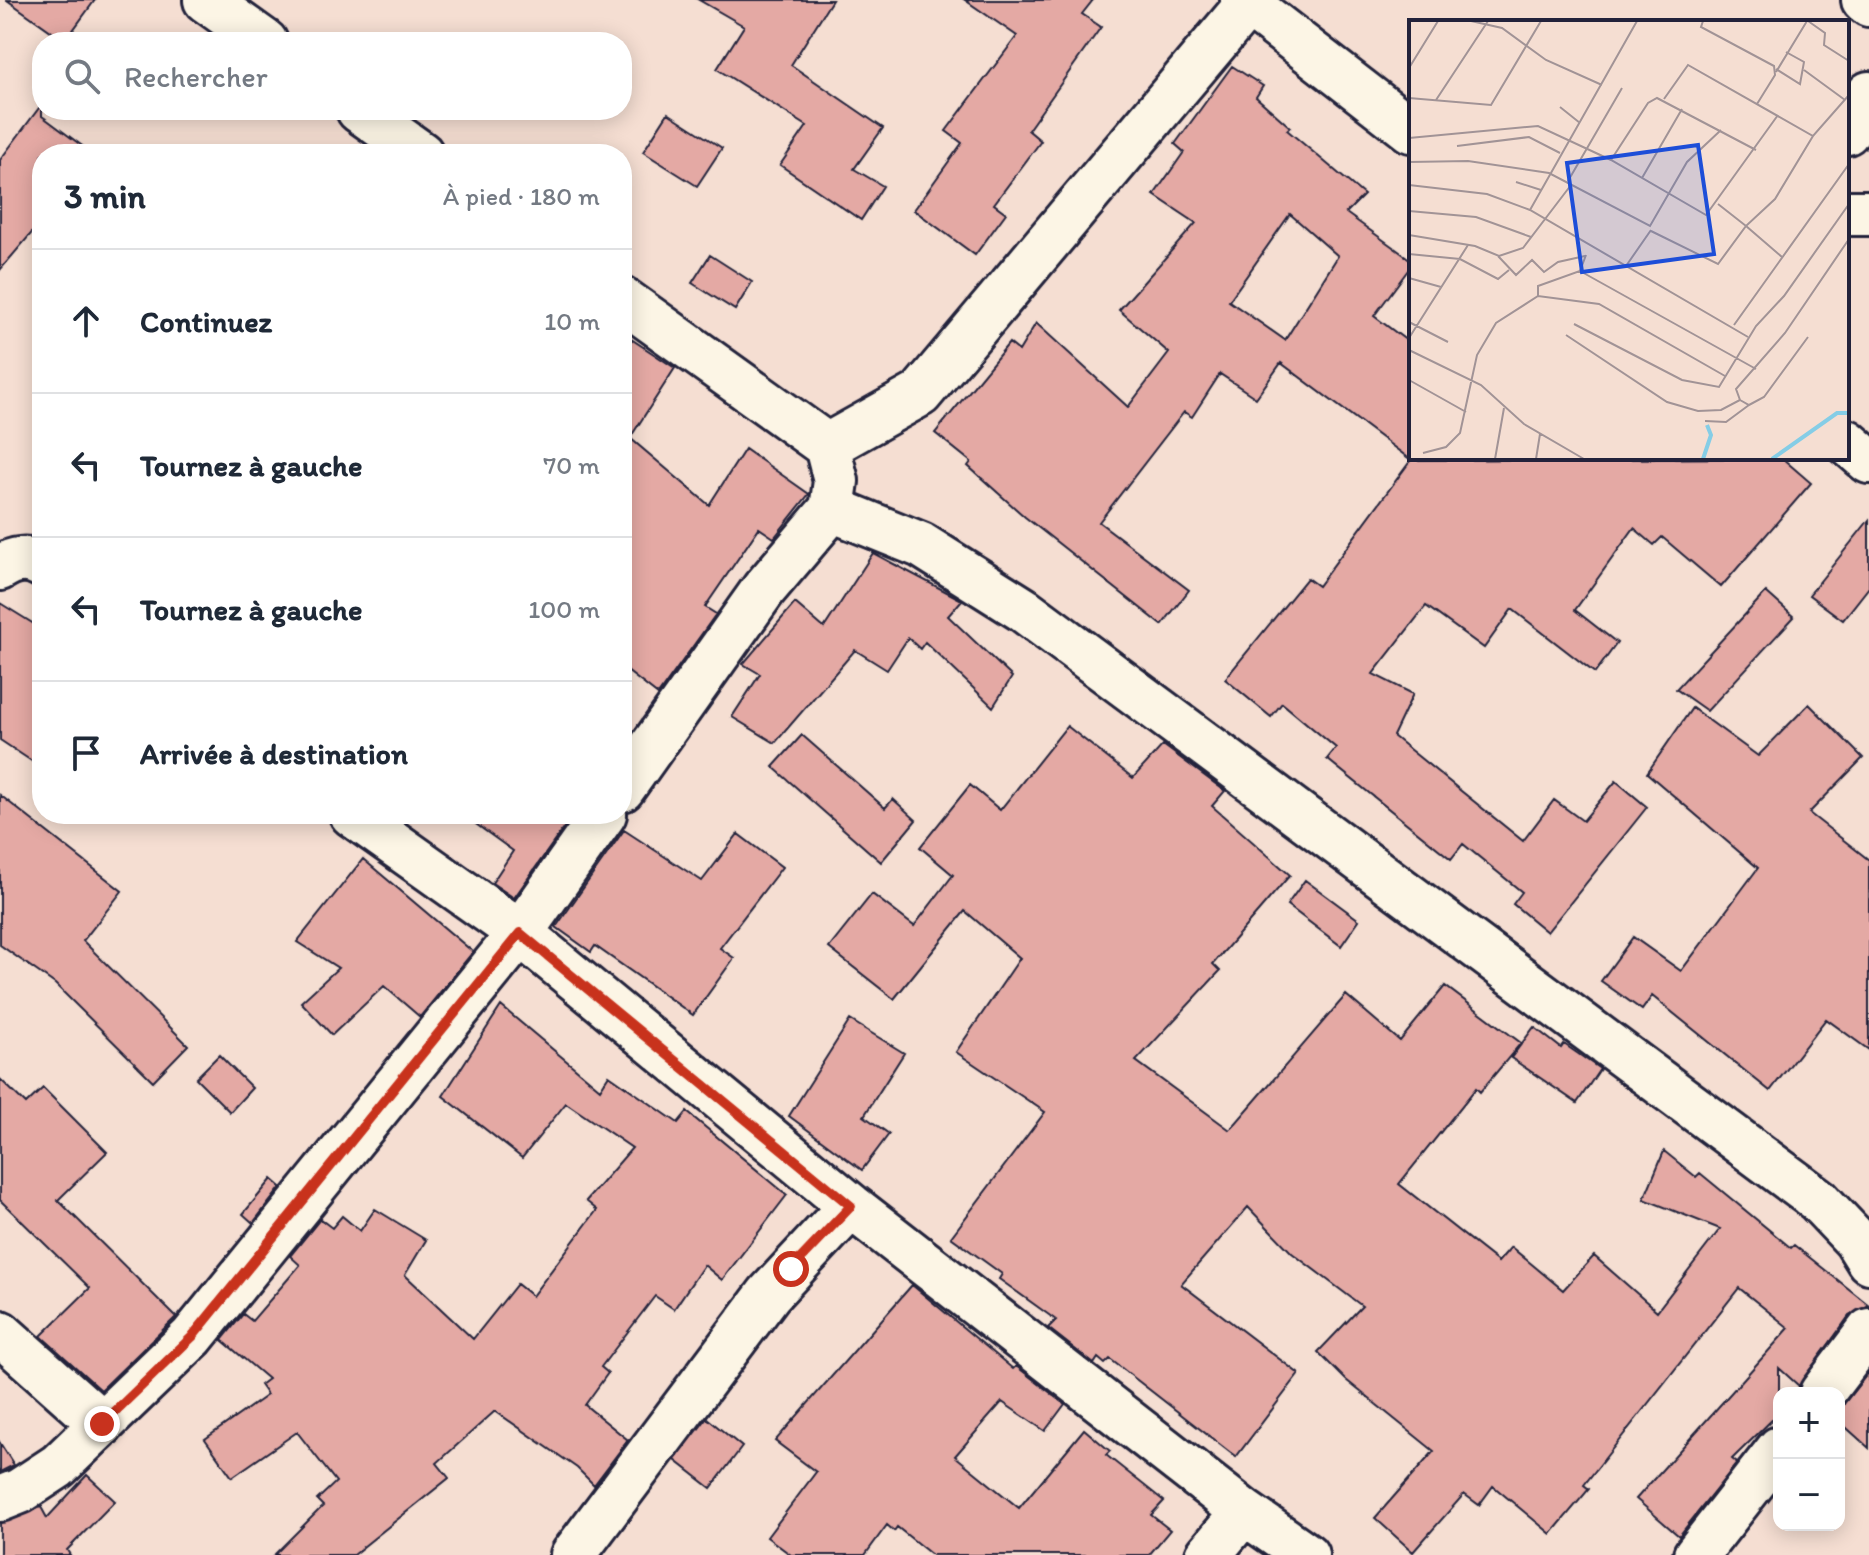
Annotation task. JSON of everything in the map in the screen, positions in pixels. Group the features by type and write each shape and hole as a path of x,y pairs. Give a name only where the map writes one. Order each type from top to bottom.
{"street":[{"path":"206,0 251,32"},
{"path":"1864,0 1869,4"},
{"path":"827,446 920,394 1245,2 1409,128"},
{"path":"1849,129 1869,94"},
{"path":"373,120 407,144"},
{"path":"632,306 827,446 836,481 832,509 764,589 632,775"},
{"path":"1849,444 1869,461"},
{"path":"832,509 921,545 1024,610 1818,1200 1865,1243"},
{"path":"0,568 11,560 32,559"},
{"path":"366,824 520,933 851,1206 1244,1512 1306,1555"},
{"path":"0,1499 58,1466 192,1337 520,933 597,824"},
{"path":"573,1555 769,1294 851,1206"},
{"path":"1827,1387 1869,1331"},
{"path":"0,1333 102,1424"},
{"path":"1696,1555 1773,1457"},
{"path":"1208,1555 1244,1512"}],"building":[{"path":"7,0 95,0 72,32 52,32"},
{"path":"699,0 832,0 791,65 883,128 854,169 883,186 861,220 780,165 807,126 717,69 744,26"},
{"path":"965,0 1093,0 1082,14 1101,27 1028,130 1041,141 994,204 1006,213 975,255 914,210 962,143 946,131 1017,36"},
{"path":"1232,66 1263,86 1256,97 1290,127 1287,130 1364,195 1346,213 1409,259 1409,269 1374,316 1409,342 1409,459 1281,363 1256,398 1220,374 1192,417 1184,412 1099,522 1189,590 1162,625 1025,517 968,466 971,462 935,433 1009,343 1019,351 1036,323 1128,407 1169,353 1119,310 1196,223 1154,195 1184,152 1175,144","holes":["1290,214 1338,256 1285,340 1229,301"]},
{"path":"668,113 722,148 697,186 643,152"},
{"path":"32,117 32,120 47,120 80,144 32,144 32,233 0,270 0,160"},
{"path":"710,255 752,282 735,310 692,283"},
{"path":"632,340 675,368 632,435"},
{"path":"632,440 709,505 745,449 809,494 774,538 759,528 705,607 716,614 658,695 632,675"},
{"path":"1411,460 1784,460 1811,483 1721,587 1662,537 1654,545 1634,528 1575,610 1617,643 1595,673 1512,609 1484,648 1426,606 1373,674 1413,694 1393,736 1523,841 1554,800 1583,821 1616,781 1647,807 1547,932 1513,904 1522,892 1463,844 1451,859 1327,759 1336,748 1282,703 1271,717 1225,679 1307,578 1318,586"},
{"path":"1869,520 1869,587 1843,620 1809,595"},
{"path":"873,553 962,600 948,616 1012,677 993,707 925,642 920,649 908,638 887,670 855,650 775,743 732,717 760,674 743,664 795,603 824,628"},
{"path":"1766,592 1794,617 1707,711 1676,689"},
{"path":"0,603 32,623 32,761 0,740"},
{"path":"1809,704 1863,758 1809,813 1869,860 1869,1050 1826,1019 1770,1091 1652,996 1642,1010 1601,981 1633,937 1681,971 1758,868 1647,773 1692,708 1758,756"},
{"path":"1067,726 1133,778 1163,745 1225,791 1212,806 1290,875 1213,964 1220,971 1136,1061 1230,1130 1346,995 1400,1041 1445,986 1521,1043 1480,1092 1476,1088 1399,1184 1498,1262 1511,1247 1563,1290 1594,1256 1657,1311 1720,1229 1644,1199 1664,1151 1696,1177 1700,1173 1791,1248 1794,1245 1869,1305 1849,1316 1799,1386 1779,1368 1779,1387 1773,1387 1773,1419 1732,1459 1737,1463 1679,1536 1636,1499 1789,1328 1739,1288 1584,1485 1589,1489 1551,1534 1493,1486 1479,1505 1464,1494 1413,1552 1375,1518 1434,1451 1346,1380 1318,1352 1362,1306 1292,1253 1248,1207 1181,1284 1299,1374 1236,1457 1110,1359 1105,1364 1098,1358 1094,1364 1048,1328 1056,1320 999,1279 1002,1274 951,1237 1045,1112 956,1052 1020,958 965,911 894,999 829,948 872,894 914,926 953,875 920,847 970,785 1000,810"},
{"path":"802,735 885,808 893,799 916,820 881,862 773,767"},
{"path":"0,795 32,820 32,824 37,824 122,891 83,941 188,1045 153,1081 55,984 0,945"},
{"path":"476,824 566,824 514,898 492,883 513,851"},
{"path":"624,830 702,881 738,834 782,867 720,948 734,958 693,1015 595,946 591,952 556,927"},
{"path":"363,859 473,952 420,1017 384,986 332,1035 301,1002 338,968 297,942"},
{"path":"1305,880 1359,920 1341,946 1287,905"},
{"path":"501,1006 600,1089 609,1075 678,1123 687,1112 787,1195 722,1280 704,1265 674,1309 655,1296 601,1367 608,1373 585,1405 628,1440 594,1485 577,1468 495,1411 437,1463 449,1478 353,1555 274,1555 323,1506 317,1500 336,1482 297,1432 232,1477 205,1439 267,1395 260,1385 268,1379 222,1340 243,1314 252,1321 300,1265 290,1256 320,1219 332,1228 342,1216 360,1231 375,1209 426,1240 405,1275 473,1339 517,1284 532,1296 597,1210 586,1201 632,1148 566,1103 522,1158 443,1096"},
{"path":"850,1020 904,1053 864,1116 889,1134 862,1170 789,1116"},
{"path":"1534,1027 1561,1048 1564,1044 1600,1069 1577,1103 1511,1058"},
{"path":"219,1055 252,1088 230,1112 196,1078"},
{"path":"0,1079 26,1104 43,1088 107,1152 58,1200 176,1317 101,1390 41,1336 90,1288 0,1200"},
{"path":"272,1179 281,1187 253,1223 243,1214"},
{"path":"912,1285 1013,1369 1016,1366 1065,1404 1045,1431 1002,1402 955,1456 1019,1508 1084,1429 1110,1451 1106,1455 1164,1501 1151,1515 1170,1530 1149,1555 932,1555 897,1527 894,1531 887,1525 865,1555 791,1555 767,1537 816,1472 775,1441"},
{"path":"1869,1372 1869,1448 1845,1426 1845,1402"},
{"path":"707,1418 742,1447 711,1488 675,1460"},
{"path":"0,1443 14,1465 0,1472"},
{"path":"87,1475 115,1501 67,1550 70,1555 0,1555 0,1523 41,1507 47,1518"}],"route":[{"path":"102,1424 192,1337 520,933 851,1206 791,1269"}]}
